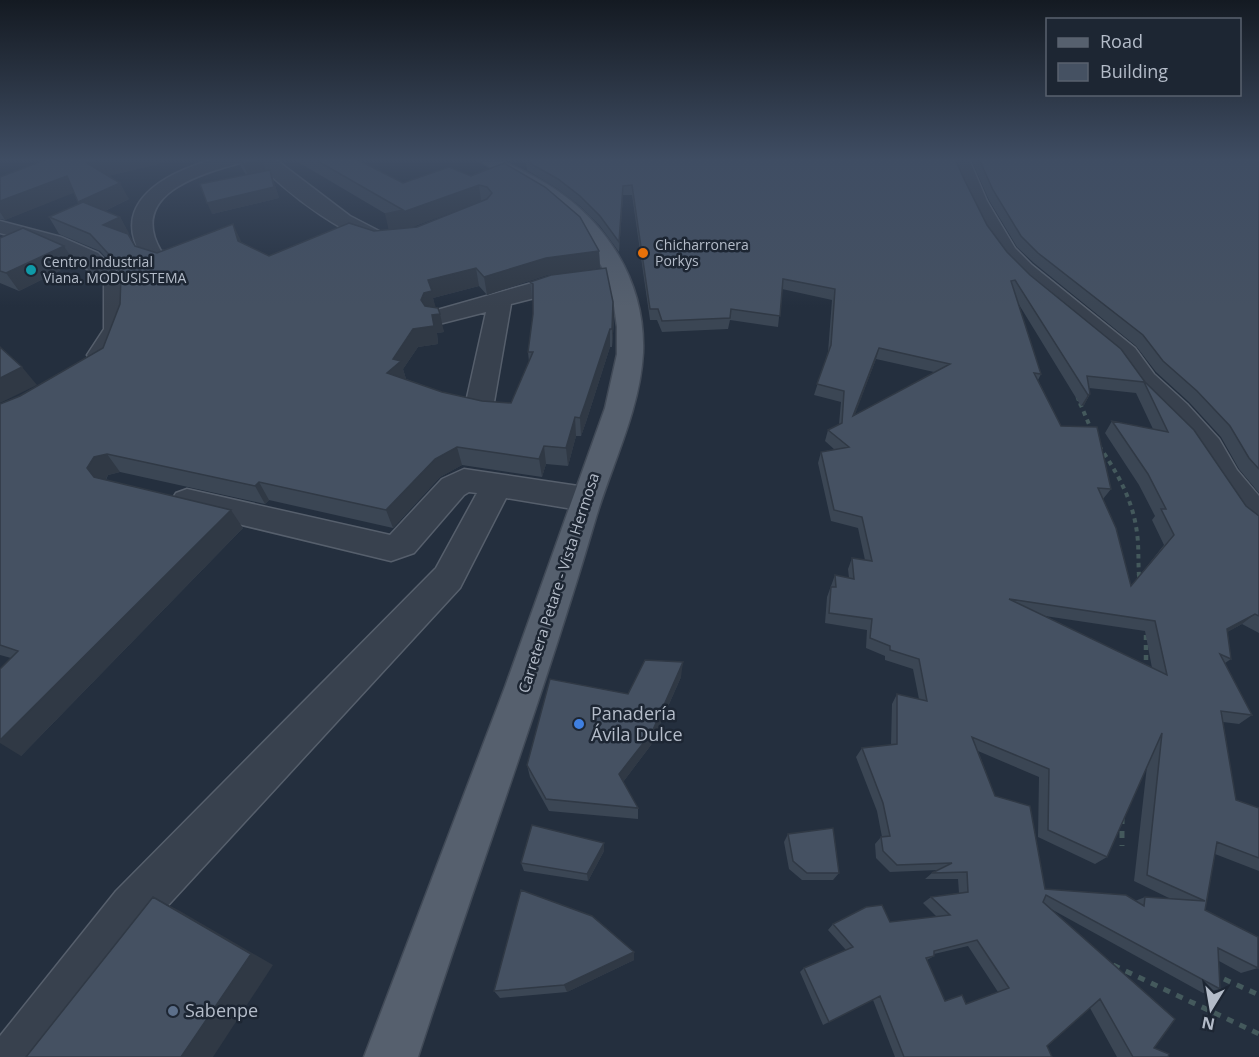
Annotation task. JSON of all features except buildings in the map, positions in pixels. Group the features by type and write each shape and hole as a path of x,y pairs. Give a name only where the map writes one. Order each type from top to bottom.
{"main road":[{"name":"Carretera Petare - Vista Hermosa","path":"391,1057 507,737 585,499 622,399 629,366 630,327 618,275 607,247 597,232 569,208"}],"street":[{"path":"147,208 142,233 153,256 168,259 206,246"},
{"path":"328,208 366,235 378,240 410,235"},
{"path":"981,208 1006,251 1024,270 1126,353 1144,380 1177,410 1209,446 1225,477 1259,518"},
{"path":"0,227 54,241 90,258 115,283 116,329 101,354 80,372"},
{"path":"439,317 500,301 548,284 618,275"},
{"path":"480,402 500,301"},
{"path":"155,493 391,548 402,544 453,487 464,480 585,499"},
{"path":"18,1057 134,908 448,578 497,484"}],"path":[{"path":"1074,390 1099,445 1125,490 1137,532 1140,583"},
{"path":"1145,675 1146,627"},
{"path":"1122,813 1122,846"},
{"path":"1111,964 1259,1034"},
{"path":"1224,979 1259,995"}],"place":[{"name":"Chicharronera Porkys","path":"643,253"},
{"name":"Centro Industrial Viana. MODUSISTEMA","path":"31,270"},
{"name":"Panadería Ávila Dulce","path":"579,724"},
{"name":"Sabenpe","path":"173,1011"}]}
